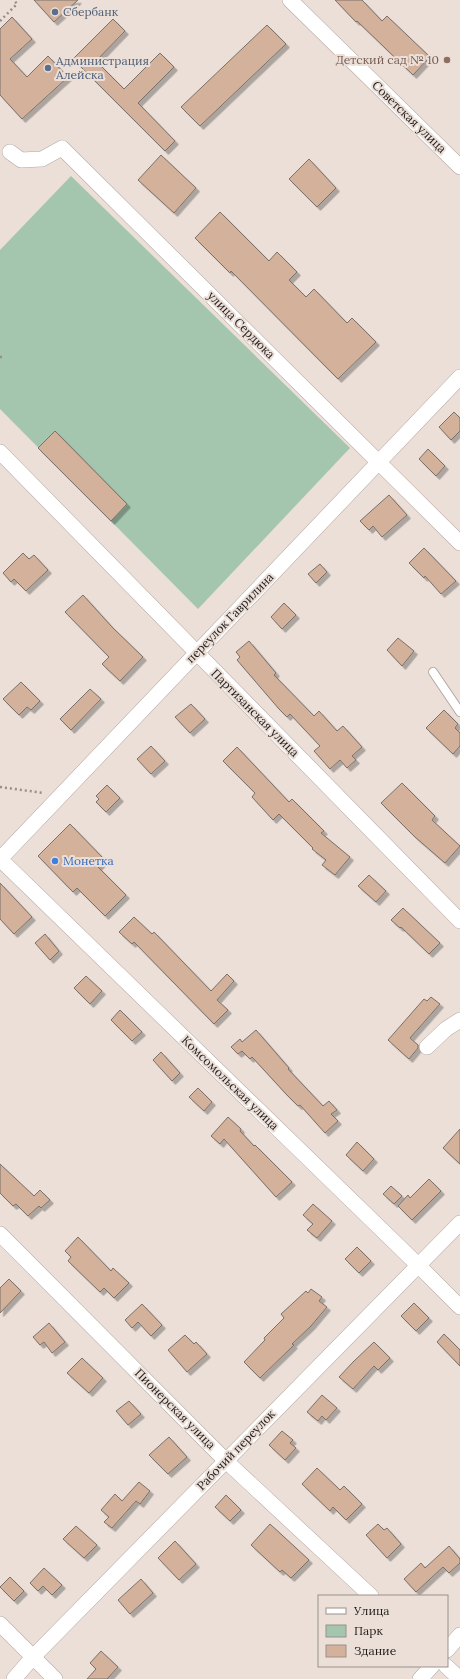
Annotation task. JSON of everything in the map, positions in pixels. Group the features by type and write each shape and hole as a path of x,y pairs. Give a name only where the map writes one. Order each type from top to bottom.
{"street":[{"name":"Советская улица","path":"290,0 460,167"},
{"name":"улица Сердюка","path":"10,152 21,160 42,159 62,148 460,543"},
{"name":"переулок Гаврилина","path":"0,859 460,377"},
{"name":"Партизанская улица","path":"0,452 460,921"},
{"name":"Комсомольская улица","path":"0,859 460,1307"},
{"path":"427,1047 446,1029 460,1020"},
{"name":"Рабочий переулок","path":"14,1679 33,1657 460,1223"},
{"name":"Пионерская улица","path":"0,1234 226,1461 370,1595"},
{"path":"0,1624 55,1679"},
{"path":"448,1649 460,1635"},
{"path":"420,1679 431,1667"},
{"path":"447,1667 460,1679"}],"lane":[{"path":"433,672 460,712"}],"path":[{"path":"0,21 17,4 14,0"},
{"path":"0,787 45,793"}],"green space":[{"path":"71,176 350,448 198,609 0,409 0,250"}],"building":[{"name":"Сбербанк","path":"34,0 78,0 54,22"},
{"path":"335,0 362,0 382,21 387,16 430,57 413,75 357,21 356,22"},
{"name":"Администрация Алейска","path":"12,17 32,39 10,59 27,77 48,56 68,77 22,119 0,95 0,29"},
{"path":"113,19 125,31 96,61 124,89 160,53 174,67 138,103 175,141 165,151 73,59"},
{"path":"267,25 286,44 200,126 181,107"},
{"path":"161,155 196,188 174,213 138,180"},
{"path":"309,159 336,188 317,207 289,179"},
{"path":"220,212 269,261 277,252 297,272 289,280 306,297 314,289 347,323 352,318 376,342 338,379 231,271 230,273 195,238"},
{"path":"454,412 460,418 460,431 451,440 439,427"},
{"path":"55,431 127,504 111,521 38,448"},
{"path":"428,449 445,466 436,476 419,459"},
{"path":"389,495 407,515 382,537 373,526 369,530 360,521"},
{"path":"424,548 456,581 441,594 425,576 424,578 409,563"},
{"path":"23,553 29,559 34,555 48,570 26,591 14,579 11,582 3,573"},
{"path":"320,564 327,572 316,583 308,574"},
{"path":"83,595 112,627 143,657 120,681 102,664 109,657 65,612"},
{"path":"284,603 296,615 282,629 271,617"},
{"path":"398,638 414,651 402,666 387,650"},
{"path":"249,641 276,673 274,675 314,716 319,711 337,731 343,726 362,747 352,756 356,760 347,768 340,760 330,769 314,751 320,746 290,714 287,717 279,709 237,660 240,657 236,652"},
{"path":"21,682 40,701 31,710 27,707 19,715 3,699"},
{"path":"90,689 101,699 71,730 60,719"},
{"path":"191,704 205,719 190,733 175,717"},
{"path":"444,710 458,724 455,728 460,733 460,746 453,754 426,728"},
{"path":"151,746 165,761 151,774 137,759"},
{"path":"237,747 289,802 292,799 324,831 321,833 350,857 335,875 322,865 326,860 312,849 313,848 279,814 273,820 252,797 255,793 223,761"},
{"path":"402,783 435,816 432,820 460,846 445,863 415,837 381,803"},
{"path":"107,785 120,798 106,812 96,802 99,799 96,796"},
{"path":"70,824 105,860 98,867 126,895 105,916 77,888 73,892 38,856"},
{"path":"369,875 386,891 376,902 358,886"},
{"path":"0,883 32,917 14,934 0,919"},
{"path":"403,908 440,943 429,954 401,927 400,928 391,920"},
{"path":"134,917 152,934 154,932 211,991 227,974 234,981 217,1000 228,1010 214,1024 134,942 132,944 119,932"},
{"path":"45,934 59,951 50,960 35,943"},
{"path":"86,976 102,991 90,1004 74,988"},
{"path":"431,997 440,1004 410,1038 418,1045 418,1048 409,1059 388,1040 424,999 427,1001"},
{"path":"120,1010 142,1032 132,1041 111,1020"},
{"path":"256,1030 289,1068 288,1069 323,1106 329,1101 337,1110 331,1114 338,1121 325,1133 300,1105 298,1106 286,1094 252,1057 250,1059 242,1051 238,1054 231,1047 240,1039 242,1042"},
{"path":"161,1052 180,1073 172,1081 153,1060"},
{"path":"198,1088 212,1102 204,1111 189,1097"},
{"path":"228,1117 241,1129 240,1131 254,1146 255,1145 292,1182 276,1197 224,1139 220,1144 211,1136"},
{"path":"460,1129 460,1164 443,1148"},
{"path":"357,1142 374,1159 363,1171 346,1155"},
{"path":"0,1164 34,1196 40,1190 50,1200 41,1208 39,1206 28,1216 16,1204 13,1206 0,1193"},
{"path":"429,1179 441,1191 412,1220 398,1206 408,1195 410,1198"},
{"path":"391,1186 402,1196 394,1204 383,1194"},
{"path":"313,1204 332,1221 317,1238 307,1230 313,1224 303,1215"},
{"path":"78,1237 111,1271 113,1268 129,1283 114,1298 104,1288 100,1292 68,1261 71,1257 65,1251"},
{"path":"357,1247 371,1261 359,1273 345,1259"},
{"path":"9,1279 21,1291 0,1313 0,1288"},
{"path":"311,1289 322,1297 319,1301 327,1307 311,1326 292,1344 294,1345 260,1378 244,1362 265,1340 264,1338 284,1318 281,1314 306,1291 308,1293"},
{"path":"414,1303 429,1318 416,1331 401,1316"},
{"path":"142,1304 162,1325 151,1336 138,1322 132,1328 125,1320"},
{"path":"49,1323 65,1342 52,1353 44,1342 40,1345 33,1337"},
{"path":"444,1334 460,1350 460,1366 437,1342"},
{"path":"185,1335 194,1344 196,1342 207,1354 187,1372 168,1350"},
{"path":"374,1342 390,1358 378,1370 374,1366 353,1389 339,1377"},
{"path":"82,1358 103,1378 89,1393 67,1373"},
{"path":"322,1395 337,1408 326,1420 322,1416 318,1421 307,1412"},
{"path":"129,1401 141,1414 128,1425 116,1411"},
{"path":"282,1431 293,1440 290,1443 296,1448 285,1460 269,1445"},
{"path":"169,1437 187,1457 168,1474 149,1455"},
{"path":"317,1468 340,1490 344,1486 362,1504 346,1520 333,1507 330,1511 302,1484"},
{"path":"139,1482 150,1491 140,1504 136,1501 112,1528 104,1522 109,1517 101,1510 115,1494 122,1501"},
{"path":"226,1495 241,1510 230,1521 215,1507"},
{"path":"270,1524 309,1560 291,1578 282,1570 280,1572 251,1545"},
{"path":"378,1524 384,1530 387,1528 401,1544 387,1558 366,1535"},
{"path":"76,1526 97,1545 84,1558 63,1539"},
{"path":"175,1541 196,1564 179,1580 158,1558"},
{"path":"449,1546 460,1559 460,1563 449,1573 443,1567 416,1592 404,1579 421,1563 425,1568"},
{"path":"44,1568 62,1585 52,1595 43,1586 38,1591 30,1583"},
{"path":"10,1577 24,1591 14,1601 0,1587"},
{"path":"141,1579 153,1593 130,1614 118,1600"},
{"path":"101,1651 118,1667 107,1679 87,1679 96,1669 90,1663"}],"place":[{"name":"Сбербанк","path":"55,12"},
{"name":"Детский сад № 10","path":"447,60"},
{"name":"Администрация Алейска","path":"48,68"},
{"name":"Монетка","path":"55,861"}]}
